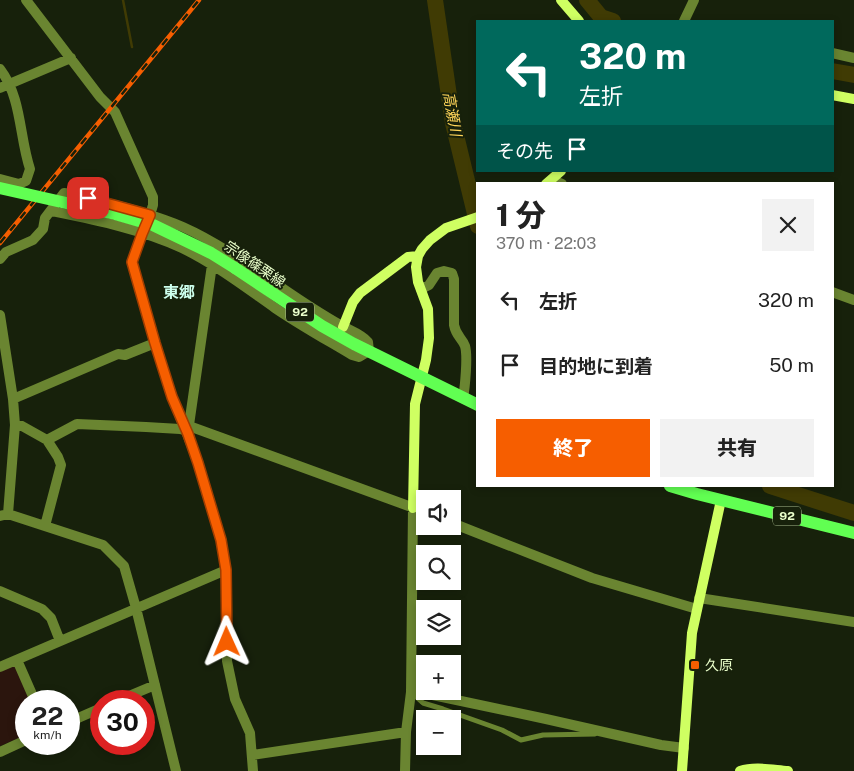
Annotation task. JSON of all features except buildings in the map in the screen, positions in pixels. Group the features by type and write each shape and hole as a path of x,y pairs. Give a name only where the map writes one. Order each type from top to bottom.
{"main road":[{"name":"宗像篠栗線","path":"0,188 114,214 153,225 203,249 235,268 322,326 476,404"},
{"name":"92","path":"674,487 854,533"}],"street":[{"path":"26,0 100,97 114,112 153,197 150,215 132,262 172,397 187,430 221,540 226,570 227,661 235,699 250,732 253,771"},
{"path":"561,0 578,20"},
{"path":"684,20 694,0"},
{"path":"834,53 854,58"},
{"path":"4,86 71,58"},
{"path":"0,69 4,86 17,107 30,169 26,181 19,184 0,179"},
{"path":"834,95 854,99"},
{"path":"549,182 560,172"},
{"path":"0,259 6,252 33,240 43,229 45,218 64,193 73,194 150,215 202,237 228,252 314,310 363,336 368,342 369,351 360,357 352,356 212,265 183,249 118,226 51,211"},
{"path":"405,771 406,732 412,692 415,404 426,360 429,338 428,309 418,282 416,267 422,248 430,240 446,228 476,218"},
{"path":"343,327 353,302 360,293 408,257 418,256"},
{"path":"187,430 212,265"},
{"path":"421,289 429,285 437,272 452,273 454,279 455,332 465,346 466,355 466,385 463,398"},
{"path":"834,293 854,300"},
{"path":"0,315 13,399 15,425 4,515 103,545 124,566 176,771"},
{"path":"13,399 118,354 125,355 155,343"},
{"path":"47,440 77,424 187,430 416,509"},
{"path":"15,425 22,426 47,440 61,465 45,526"},
{"path":"682,771 692,633 721,500"},
{"path":"461,527 592,578 696,609"},
{"path":"0,667 226,570"},
{"path":"0,590 42,609 51,618 60,641"},
{"path":"699,598 854,622"},
{"path":"17,660 30,690"},
{"path":"143,690 155,685"},
{"path":"412,692 537,717 661,745 684,748"},
{"path":"252,755 406,732"},
{"path":"0,752 15,745"},
{"path":"740,771 745,769 788,771"}],"lane":[{"path":"412,692 423,703 502,730 521,740 543,735 611,734"}],"shaded area":[{"path":"12,666 17,668 26,690 15,690 15,740 0,746 0,671"}],"waterway":[{"path":"123,0 132,47"},
{"name":"高瀬川","path":"435,0 453,123 476,218"},
{"path":"587,0 601,17 610,20"},
{"path":"834,71 854,75"},
{"name":"高瀬川","path":"773,487 854,513"}],"railway":[{"path":"0,243 199,0"}],"place":[{"name":"久原","path":"695,665"}],"district":[{"name":"東郷","path":"179,292"}],"route":[{"path":"88,198 150,215 132,262 172,397 198,463 221,540 226,570 227,642"}]}
